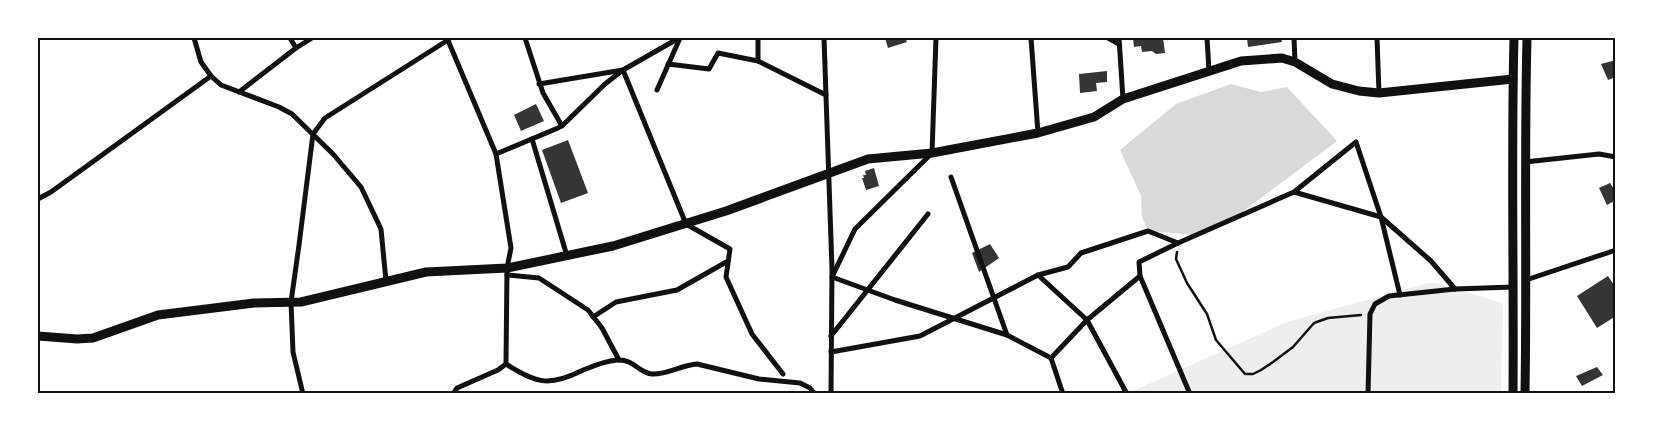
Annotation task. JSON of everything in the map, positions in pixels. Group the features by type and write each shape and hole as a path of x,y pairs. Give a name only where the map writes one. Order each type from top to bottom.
{"street":[{"path":"194,38 201,62 211,76 221,85 279,107 292,114 333,154 360,187 380,229 386,281"},
{"path":"290,38 296,48"},
{"path":"239,92 312,38"},
{"path":"525,38 539,84 562,126"},
{"path":"657,90 680,38"},
{"path":"496,154 562,126 597,90 623,70 680,38"},
{"path":"758,38 758,61"},
{"path":"824,38 832,277 831,394"},
{"path":"832,277 854,229 932,152 936,38"},
{"path":"1031,38 1038,133"},
{"path":"1108,38 1119,44"},
{"path":"1119,38 1123,99"},
{"path":"1207,38 1209,71"},
{"path":"1294,38 1295,62"},
{"path":"1377,38 1379,93"},
{"path":"1512,394 1514,38"},
{"path":"1525,394 1527,38"},
{"path":"303,394 293,352 291,302 313,134 325,118 447,39 496,154 511,248 507,272 506,364"},
{"path":"668,64 709,69 718,53 758,61 826,95"},
{"path":"507,272 614,246 686,224 868,159 932,152 1038,133 1094,116 1123,99 1241,61 1282,58 1295,62 1332,84 1358,91 1379,93 1513,79"},
{"path":"539,84 623,70"},
{"path":"623,70 686,224 730,249 726,277 752,334 783,374"},
{"path":"38,199 51,192 211,76"},
{"path":"532,139 567,256"},
{"path":"1190,394 1140,276 1140,262 1178,243 1294,192 1356,142 1381,216 1400,295"},
{"path":"1525,162 1599,154 1616,157"},
{"path":"951,177 1007,335"},
{"path":"1294,192 1381,216 1431,261 1455,288"},
{"path":"831,336 928,214"},
{"path":"831,352 920,336 1038,275 1068,267 1081,253 1148,231 1178,243"},
{"path":"1526,280 1616,250"},
{"path":"593,317 616,302 677,290 728,261"},
{"path":"38,336 77,339 94,338 158,315 254,302 302,302 426,272 507,272 539,278 581,306 602,328 619,360"},
{"path":"1038,275 1087,320 1127,394"},
{"path":"1051,358 1087,320 1140,276"},
{"path":"832,277 1007,335 1051,358 1063,394"},
{"path":"1368,394 1370,314 1375,304 1389,296 1455,288 1514,287"},
{"path":"506,364 535,380 553,381 565,379 594,365 619,360 632,362 652,374 689,364 697,364 759,379 800,383 810,388 815,394"},
{"path":"453,394 457,388 498,370 506,364"}],"path":[{"path":"1178,243 1176,258 1187,283 1206,314 1216,340 1245,374 1253,374 1273,362 1293,347 1314,323 1328,318 1370,314"}],"shaded area":[{"path":"1231,84 1261,92 1287,87 1337,141 1233,219 1196,235 1148,231 1142,217 1141,196 1120,150 1176,104"},
{"path":"1432,282 1503,303 1501,393 1126,394 1287,322"}],"building":[{"path":"885,38 905,38 907,42 888,48"},
{"path":"1133,38 1163,38 1165,53 1142,52 1141,46 1134,47"},
{"path":"1247,38 1281,38 1282,42 1248,47"},
{"path":"1616,60 1616,77 1608,80 1601,64"},
{"path":"1107,71 1107,82 1096,83 1097,91 1080,93 1079,74"},
{"path":"536,104 544,121 521,131 514,115"},
{"path":"568,140 588,193 561,203 542,150"},
{"path":"874,168 879,186 866,190 862,178 864,178 863,175 866,175 865,171"},
{"path":"1610,183 1616,192 1616,200 1607,205 1599,188"},
{"path":"990,244 999,258 979,272 972,253"},
{"path":"1608,276 1616,288 1616,316 1597,328 1577,296"},
{"path":"1597,367 1603,375 1582,386 1576,376"}]}
